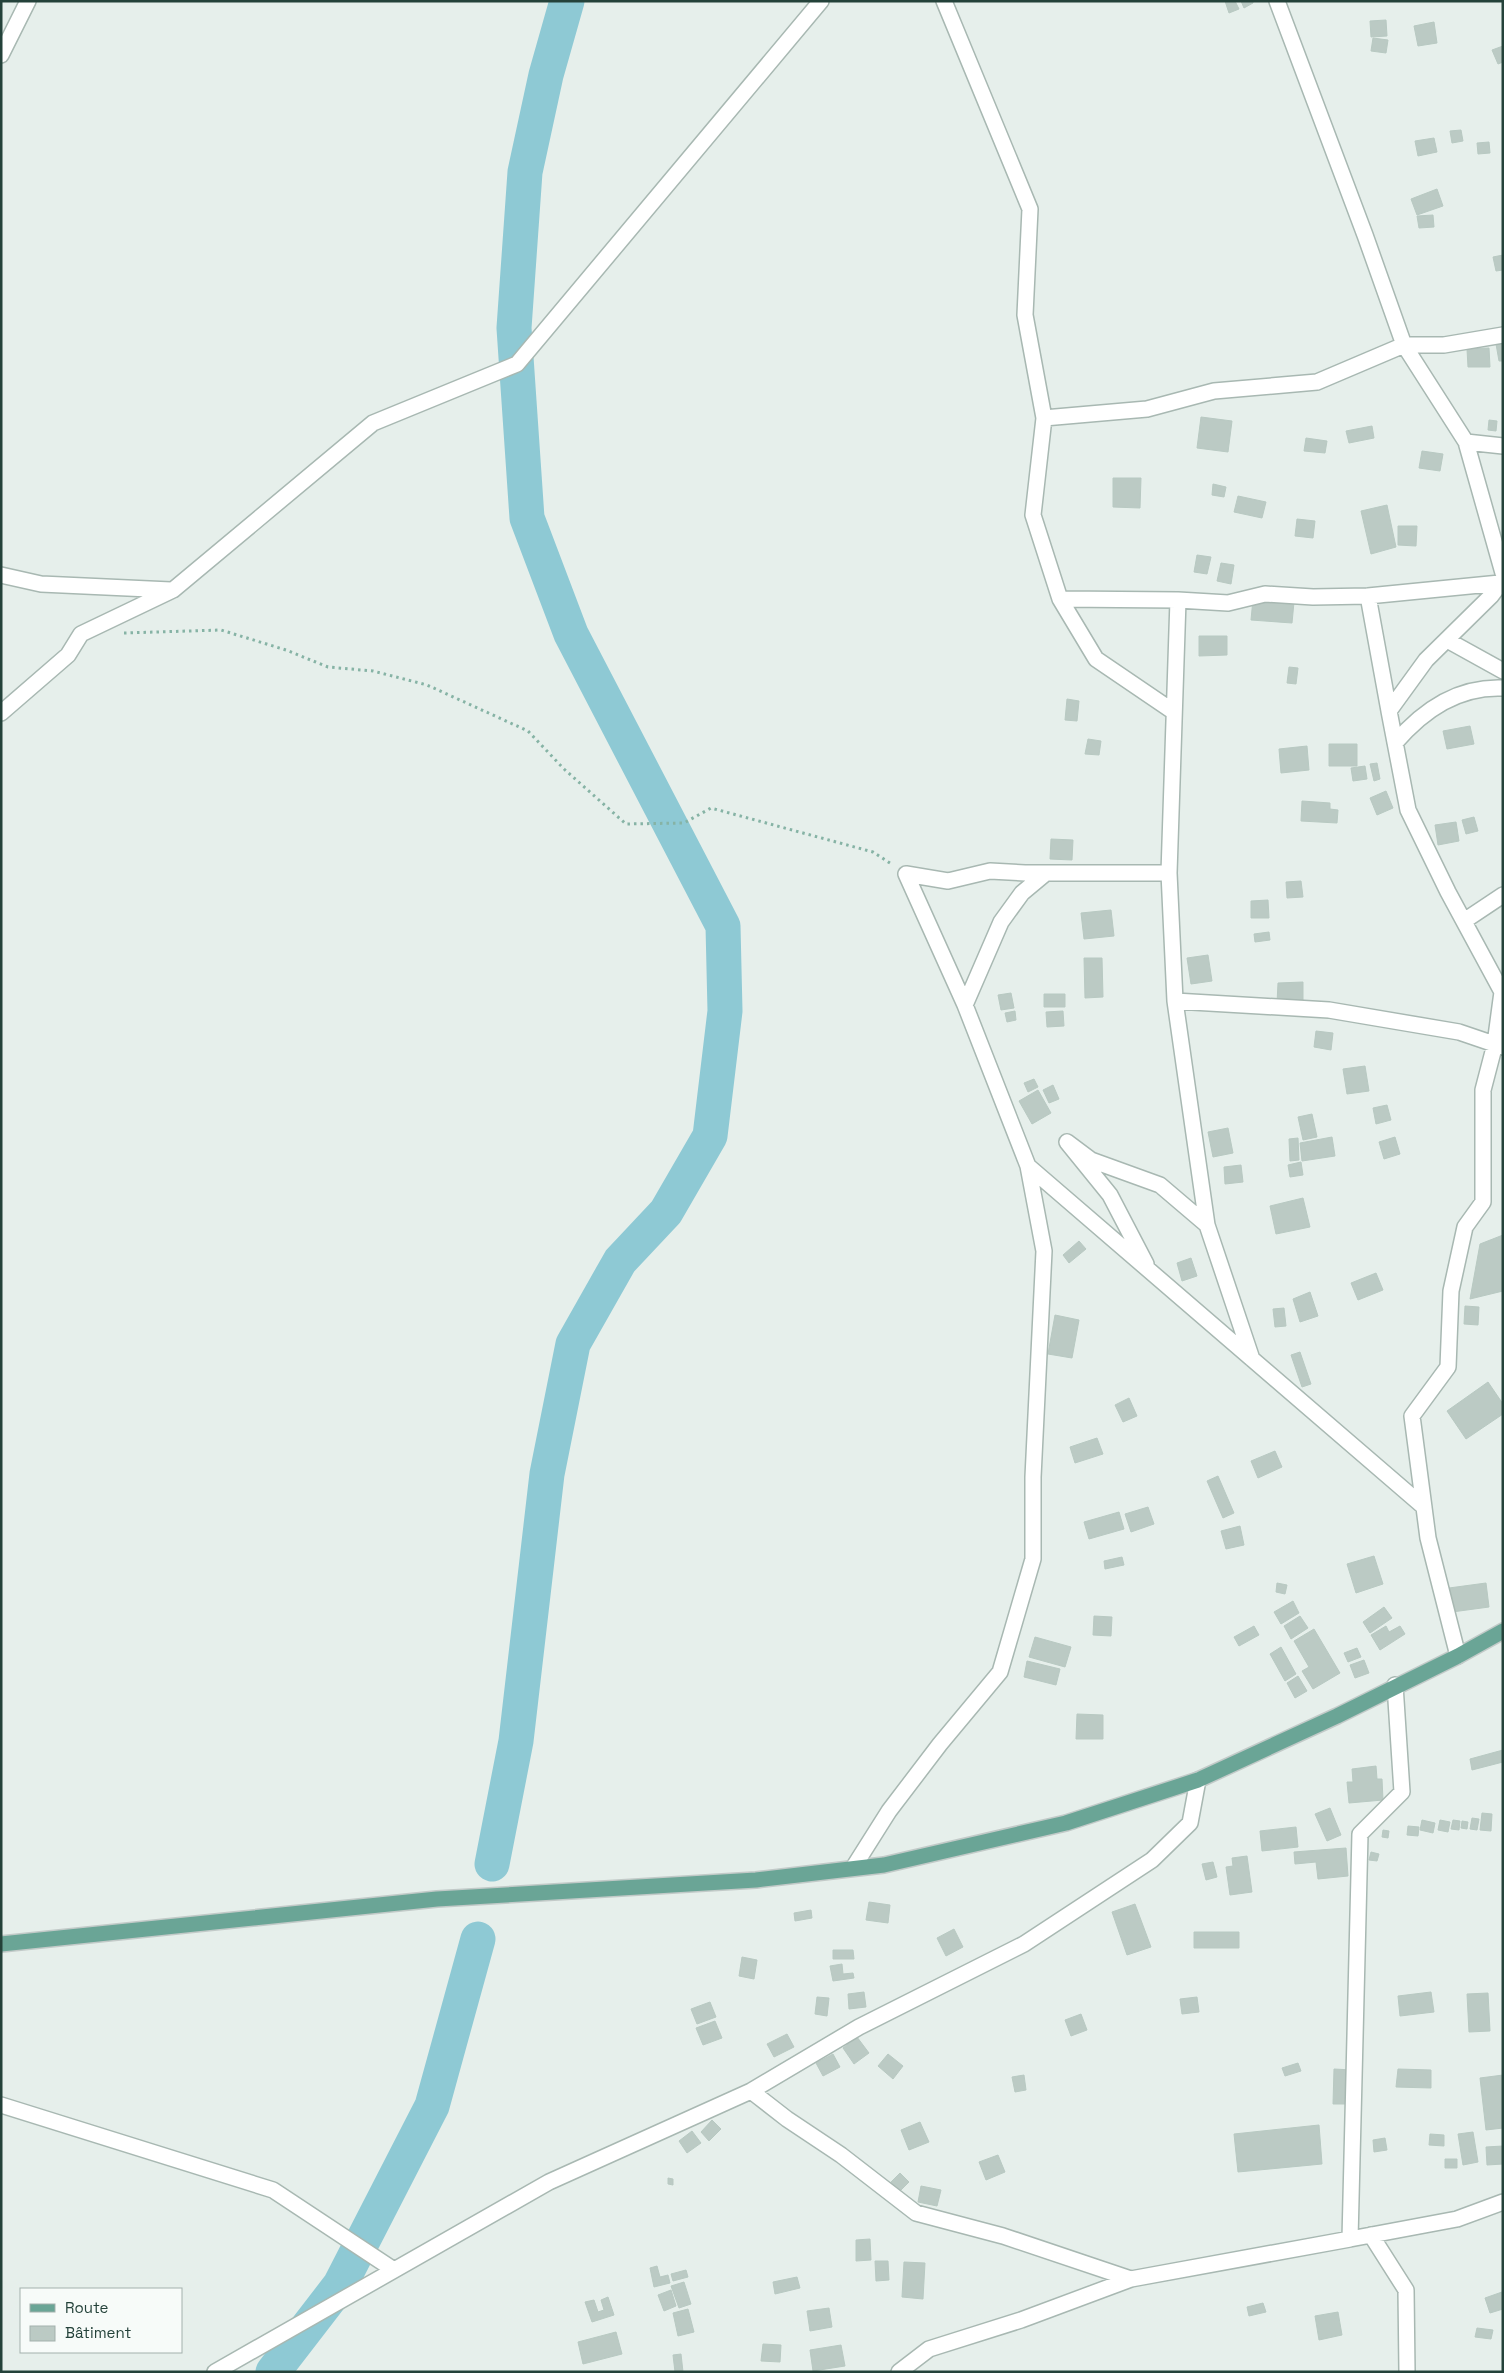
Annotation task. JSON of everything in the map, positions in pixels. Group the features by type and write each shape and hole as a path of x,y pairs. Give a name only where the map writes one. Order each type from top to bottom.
{"main road":[{"path":"1,1944 437,1898 756,1880 893,1863 1066,1823 1198,1780 1337,1716 1395,1685 1458,1656 1503,1631"}],"street":[{"path":"1,55 28,1"},
{"path":"1,713 68,655 81,634 173,590 373,423 517,364 821,1"},
{"path":"944,1 1030,209 1025,315 1044,418 1033,515 1060,599 1096,659 1174,712"},
{"path":"1277,1 1362,226 1404,345 1466,442 1502,579 1491,596 1426,660 1390,711"},
{"path":"1044,418 1147,409 1214,392 1317,382 1404,345 1444,345 1503,335"},
{"path":"1466,442 1503,446"},
{"path":"1,575 41,584 173,590"},
{"path":"1060,599 1178,600 1228,603 1265,594 1313,597 1368,596 1502,579"},
{"path":"1368,596 1408,810 1502,992 1499,1045 1482,1090 1483,1202 1465,1227 1451,1291 1448,1367 1412,1416 1428,1538 1458,1656"},
{"path":"1178,600 1169,872 1175,1001 1207,1225 1253,1360"},
{"path":"1446,640 1503,671"},
{"path":"1395,742 1412,722 1436,705 1466,692 1503,688"},
{"path":"906,874 948,881 990,871 1046,873 1169,872"},
{"path":"965,1005 1000,922 1022,893 1046,873"},
{"path":"853,1868 889,1811 940,1744 1000,1672 1033,1559 1033,1477 1044,1251 1028,1166 965,1005 906,874"},
{"path":"1464,921 1503,895"},
{"path":"1175,1001 1329,1010 1459,1032 1499,1045"},
{"path":"1149,1272 1110,1195 1067,1142 1091,1160 1160,1185 1207,1225"},
{"path":"1028,1166 1424,1507"},
{"path":"1350,2239 1360,1834 1402,1792 1395,1685"},
{"path":"215,2372 549,2182 751,2091 859,2026 1024,1944 1152,1860 1190,1823 1198,1780"},
{"path":"751,2091 787,2120 841,2155 916,2213 1003,2236 1131,2279"},
{"path":"1,2105 273,2190 394,2270"},
{"path":"899,2372 929,2349 1021,2320 1131,2279 1457,2219 1503,2202"},
{"path":"1371,2235 1406,2290 1407,2372"}],"path":[{"path":"121,633 221,630 286,650 328,667 373,671 427,685 528,731 564,769 626,824 684,823 710,808 873,852 906,874"}],"building":[{"path":"1225,1 1235,1 1239,9 1229,13"},
{"path":"1241,1 1253,1 1253,3 1244,8"},
{"path":"1386,20 1387,36 1371,37 1370,21"},
{"path":"1434,22 1437,43 1418,46 1414,26"},
{"path":"1373,38 1388,40 1386,53 1371,51"},
{"path":"1503,46 1503,62 1498,64 1492,50"},
{"path":"1461,130 1463,141 1452,143 1450,131"},
{"path":"1434,138 1437,152 1418,156 1415,141"},
{"path":"1489,142 1490,153 1478,154 1477,143"},
{"path":"1437,189 1443,206 1417,215 1411,199"},
{"path":"1433,215 1434,227 1419,228 1417,216"},
{"path":"1503,255 1503,270 1496,271 1493,257"},
{"path":"1503,343 1503,361 1499,361 1496,344"},
{"path":"1489,348 1490,367 1468,367 1467,349"},
{"path":"1201,417 1232,421 1228,452 1197,448"},
{"path":"1489,420 1497,421 1496,431 1488,430"},
{"path":"1372,426 1374,438 1349,443 1346,431"},
{"path":"1306,438 1327,441 1325,453 1304,451"},
{"path":"1422,451 1443,454 1440,471 1419,468"},
{"path":"1113,478 1141,478 1140,508 1113,507"},
{"path":"1213,484 1226,487 1224,497 1212,495"},
{"path":"1238,496 1266,502 1262,518 1234,512"},
{"path":"1387,505 1396,547 1371,554 1361,511"},
{"path":"1297,519 1315,521 1313,538 1295,536"},
{"path":"1398,526 1417,526 1416,546 1398,545"},
{"path":"1197,555 1211,557 1207,574 1194,572"},
{"path":"1221,563 1234,565 1231,584 1217,581"},
{"path":"1253,599 1294,602 1292,623 1251,620"},
{"path":"1199,636 1227,636 1227,655 1199,656"},
{"path":"1289,667 1298,668 1296,684 1287,683"},
{"path":"1067,699 1079,701 1077,721 1065,720"},
{"path":"1470,726 1474,744 1447,749 1443,731"},
{"path":"1088,739 1101,741 1099,755 1085,754"},
{"path":"1329,744 1357,744 1357,766 1329,766"},
{"path":"1307,746 1309,770 1281,773 1279,749"},
{"path":"1377,763 1380,779 1374,781 1370,764"},
{"path":"1365,766 1367,779 1353,781 1351,768"},
{"path":"1386,791 1393,808 1377,815 1370,798"},
{"path":"1302,801 1330,803 1330,809 1338,810 1337,823 1301,821"},
{"path":"1474,817 1478,831 1466,834 1462,820"},
{"path":"1456,822 1459,841 1438,845 1435,825"},
{"path":"1051,839 1073,840 1072,860 1050,859"},
{"path":"1301,881 1303,897 1287,898 1286,882"},
{"path":"1268,900 1269,918 1251,918 1251,901"},
{"path":"1111,910 1114,936 1084,939 1081,913"},
{"path":"1269,932 1270,940 1255,942 1254,934"},
{"path":"1208,955 1212,981 1191,984 1187,958"},
{"path":"1084,958 1102,958 1103,997 1085,998"},
{"path":"1303,982 1303,1003 1277,1003 1278,983"},
{"path":"1011,993 1014,1008 1001,1010 998,995"},
{"path":"1044,994 1065,994 1065,1007 1044,1007"},
{"path":"1015,1011 1016,1020 1007,1022 1005,1013"},
{"path":"1063,1011 1064,1026 1047,1027 1046,1012"},
{"path":"1316,1031 1333,1033 1331,1050 1314,1047"},
{"path":"1365,1066 1369,1091 1347,1094 1343,1069"},
{"path":"1034,1079 1038,1087 1028,1092 1024,1083"},
{"path":"1053,1085 1059,1099 1049,1103 1043,1090"},
{"path":"1038,1090 1051,1113 1032,1124 1019,1101"},
{"path":"1387,1105 1391,1120 1376,1124 1373,1108"},
{"path":"1312,1114 1317,1137 1303,1140 1298,1117"},
{"path":"1228,1128 1233,1153 1213,1157 1208,1132"},
{"path":"1332,1137 1335,1156 1302,1161 1300,1143"},
{"path":"1395,1137 1400,1154 1384,1159 1379,1142"},
{"path":"1298,1138 1299,1160 1290,1161 1289,1139"},
{"path":"1301,1162 1303,1175 1290,1177 1288,1165"},
{"path":"1241,1165 1243,1182 1225,1184 1224,1167"},
{"path":"1303,1198 1310,1227 1276,1234 1270,1206"},
{"path":"1503,1235 1503,1291 1470,1299 1480,1244"},
{"path":"1079,1241 1086,1249 1069,1263 1063,1255"},
{"path":"1191,1258 1197,1276 1182,1281 1177,1263"},
{"path":"1376,1273 1383,1290 1358,1300 1351,1283"},
{"path":"1310,1292 1318,1316 1300,1322 1293,1299"},
{"path":"1465,1306 1479,1307 1478,1325 1464,1324"},
{"path":"1284,1308 1286,1326 1275,1327 1273,1309"},
{"path":"1055,1315 1079,1320 1072,1358 1048,1354"},
{"path":"1300,1352 1311,1384 1302,1387 1291,1355"},
{"path":"1488,1382 1503,1404 1503,1414 1466,1439 1447,1411"},
{"path":"1129,1398 1137,1416 1123,1422 1115,1405"},
{"path":"1097,1438 1103,1454 1075,1463 1070,1447"},
{"path":"1275,1451 1282,1467 1258,1478 1251,1461"},
{"path":"1218,1476 1234,1513 1223,1518 1207,1481"},
{"path":"1148,1507 1154,1524 1131,1532 1125,1514"},
{"path":"1119,1512 1124,1529 1089,1539 1084,1522"},
{"path":"1240,1526 1244,1545 1226,1549 1221,1531"},
{"path":"1374,1556 1383,1584 1356,1593 1347,1564"},
{"path":"1122,1557 1124,1565 1105,1569 1104,1561"},
{"path":"1277,1583 1287,1585 1285,1594 1276,1592"},
{"path":"1486,1583 1489,1607 1452,1612 1449,1588"},
{"path":"1293,1601 1299,1613 1281,1624 1274,1612"},
{"path":"1384,1607 1392,1618 1370,1633 1363,1622"},
{"path":"1094,1616 1112,1617 1111,1636 1093,1635"},
{"path":"1300,1616 1308,1628 1291,1639 1284,1626"},
{"path":"1254,1626 1259,1635 1239,1646 1234,1637"},
{"path":"1386,1626 1389,1632 1400,1626 1405,1634 1380,1650 1371,1635"},
{"path":"1314,1629 1340,1673 1313,1689 1302,1671 1309,1667 1294,1641"},
{"path":"1035,1637 1071,1647 1065,1667 1029,1657"},
{"path":"1281,1647 1296,1674 1285,1681 1270,1654"},
{"path":"1357,1648 1361,1657 1348,1662 1344,1653"},
{"path":"1364,1660 1369,1673 1355,1678 1350,1665"},
{"path":"1027,1661 1060,1669 1056,1685 1024,1677"},
{"path":"1298,1676 1307,1691 1295,1698 1287,1683"},
{"path":"1077,1714 1103,1715 1103,1739 1076,1739"},
{"path":"1503,1750 1503,1762 1472,1770 1470,1759"},
{"path":"1376,1766 1377,1779 1382,1779 1383,1800 1349,1803 1347,1782 1353,1782 1352,1769"},
{"path":"1330,1808 1341,1835 1327,1841 1315,1814"},
{"path":"1482,1813 1492,1814 1491,1831 1480,1830"},
{"path":"1472,1818 1479,1819 1477,1830 1470,1829"},
{"path":"1422,1820 1435,1823 1433,1833 1420,1830"},
{"path":"1440,1820 1450,1822 1448,1832 1438,1830"},
{"path":"1453,1820 1460,1821 1459,1830 1451,1829"},
{"path":"1462,1821 1468,1822 1467,1829 1461,1828"},
{"path":"1408,1826 1419,1827 1418,1836 1407,1835"},
{"path":"1296,1827 1298,1847 1262,1851 1260,1831"},
{"path":"1383,1830 1389,1831 1388,1838 1382,1837"},
{"path":"1346,1848 1348,1876 1318,1879 1316,1862 1295,1864 1294,1852"},
{"path":"1371,1852 1379,1854 1377,1861 1369,1860"},
{"path":"1247,1856 1252,1892 1230,1895 1226,1867 1233,1866 1232,1858"},
{"path":"1213,1862 1217,1877 1206,1880 1202,1864"},
{"path":"869,1902 890,1905 888,1923 866,1920"},
{"path":"1135,1904 1151,1947 1127,1955 1112,1912"},
{"path":"811,1910 812,1918 795,1921 794,1913"},
{"path":"954,1929 963,1947 946,1956 937,1938"},
{"path":"1194,1932 1239,1932 1239,1948 1194,1948"},
{"path":"833,1950 853,1950 854,1959 833,1959"},
{"path":"742,1957 757,1960 754,1979 739,1976"},
{"path":"842,1964 843,1974 853,1973 854,1978 833,1981 830,1966"},
{"path":"864,1992 866,2007 849,2009 848,1994"},
{"path":"1431,1992 1434,2012 1400,2016 1398,1996"},
{"path":"1488,1993 1490,2031 1469,2032 1467,1994"},
{"path":"817,1997 829,1998 827,2016 815,2014"},
{"path":"1197,1997 1199,2012 1182,2014 1180,1999"},
{"path":"710,2002 716,2017 697,2024 691,2009"},
{"path":"1081,2014 1087,2030 1071,2036 1065,2020"},
{"path":"715,2021 722,2038 703,2045 696,2028"},
{"path":"787,2034 794,2047 774,2057 767,2044"},
{"path":"857,2037 869,2053 854,2064 843,2048"},
{"path":"833,2054 840,2067 823,2076 816,2063"},
{"path":"888,2054 903,2066 893,2079 878,2066"},
{"path":"1298,2063 1301,2071 1285,2076 1282,2068"},
{"path":"1334,2069 1352,2070 1351,2104 1333,2104"},
{"path":"1398,2069 1431,2070 1431,2088 1396,2087"},
{"path":"1024,2075 1026,2090 1015,2092 1012,2077"},
{"path":"1503,2075 1503,2128 1486,2130 1480,2078"},
{"path":"712,2120 721,2129 709,2141 701,2132"},
{"path":"920,2122 929,2142 909,2150 901,2130"},
{"path":"1319,2125 1322,2164 1238,2172 1234,2134"},
{"path":"692,2131 701,2143 687,2153 679,2141"},
{"path":"1473,2132 1478,2162 1463,2165 1458,2134"},
{"path":"1430,2134 1444,2135 1444,2146 1429,2145"},
{"path":"1385,2138 1387,2150 1374,2152 1373,2140"},
{"path":"1503,2146 1503,2164 1487,2165 1486,2147"},
{"path":"998,2155 1005,2172 986,2180 979,2162"},
{"path":"1445,2159 1457,2159 1457,2168 1445,2168"},
{"path":"900,2173 909,2182 897,2194 888,2185"},
{"path":"668,2178 673,2179 673,2185 668,2184"},
{"path":"921,2186 941,2190 937,2206 918,2202"},
{"path":"870,2239 871,2260 856,2261 856,2240"},
{"path":"875,2261 888,2261 889,2280 876,2281"},
{"path":"904,2262 925,2263 923,2299 902,2297"},
{"path":"657,2266 660,2277 668,2275 670,2283 654,2287 650,2268"},
{"path":"686,2270 688,2277 673,2281 671,2274"},
{"path":"797,2277 800,2288 775,2294 773,2282"},
{"path":"684,2282 691,2304 679,2308 671,2286"},
{"path":"671,2290 676,2306 664,2311 658,2295"},
{"path":"1502,2292 1503,2309 1490,2313 1485,2298"},
{"path":"608,2297 614,2315 592,2322 585,2302 594,2300 598,2312 604,2310 601,2300"},
{"path":"1263,2303 1266,2312 1249,2316 1247,2307"},
{"path":"829,2308 832,2327 810,2331 807,2311"},
{"path":"688,2309 694,2332 678,2336 673,2313"},
{"path":"1338,2312 1342,2335 1319,2340 1315,2316"},
{"path":"1477,2328 1493,2330 1491,2339 1475,2337"},
{"path":"616,2332 622,2354 583,2364 578,2342"},
{"path":"763,2344 781,2345 780,2362 761,2361"},
{"path":"841,2345 845,2366 813,2371 810,2350"},
{"path":"681,2354 683,2372 675,2372 673,2355"}],"waterway":[{"path":"492,1864 516,1741 547,1474 573,1344 620,1261 666,1212 710,1136 725,1011 723,926 571,634 527,518 514,328 525,172 546,75 567,1"},
{"path":"273,2372 340,2285 432,2106 478,1939"}]}
